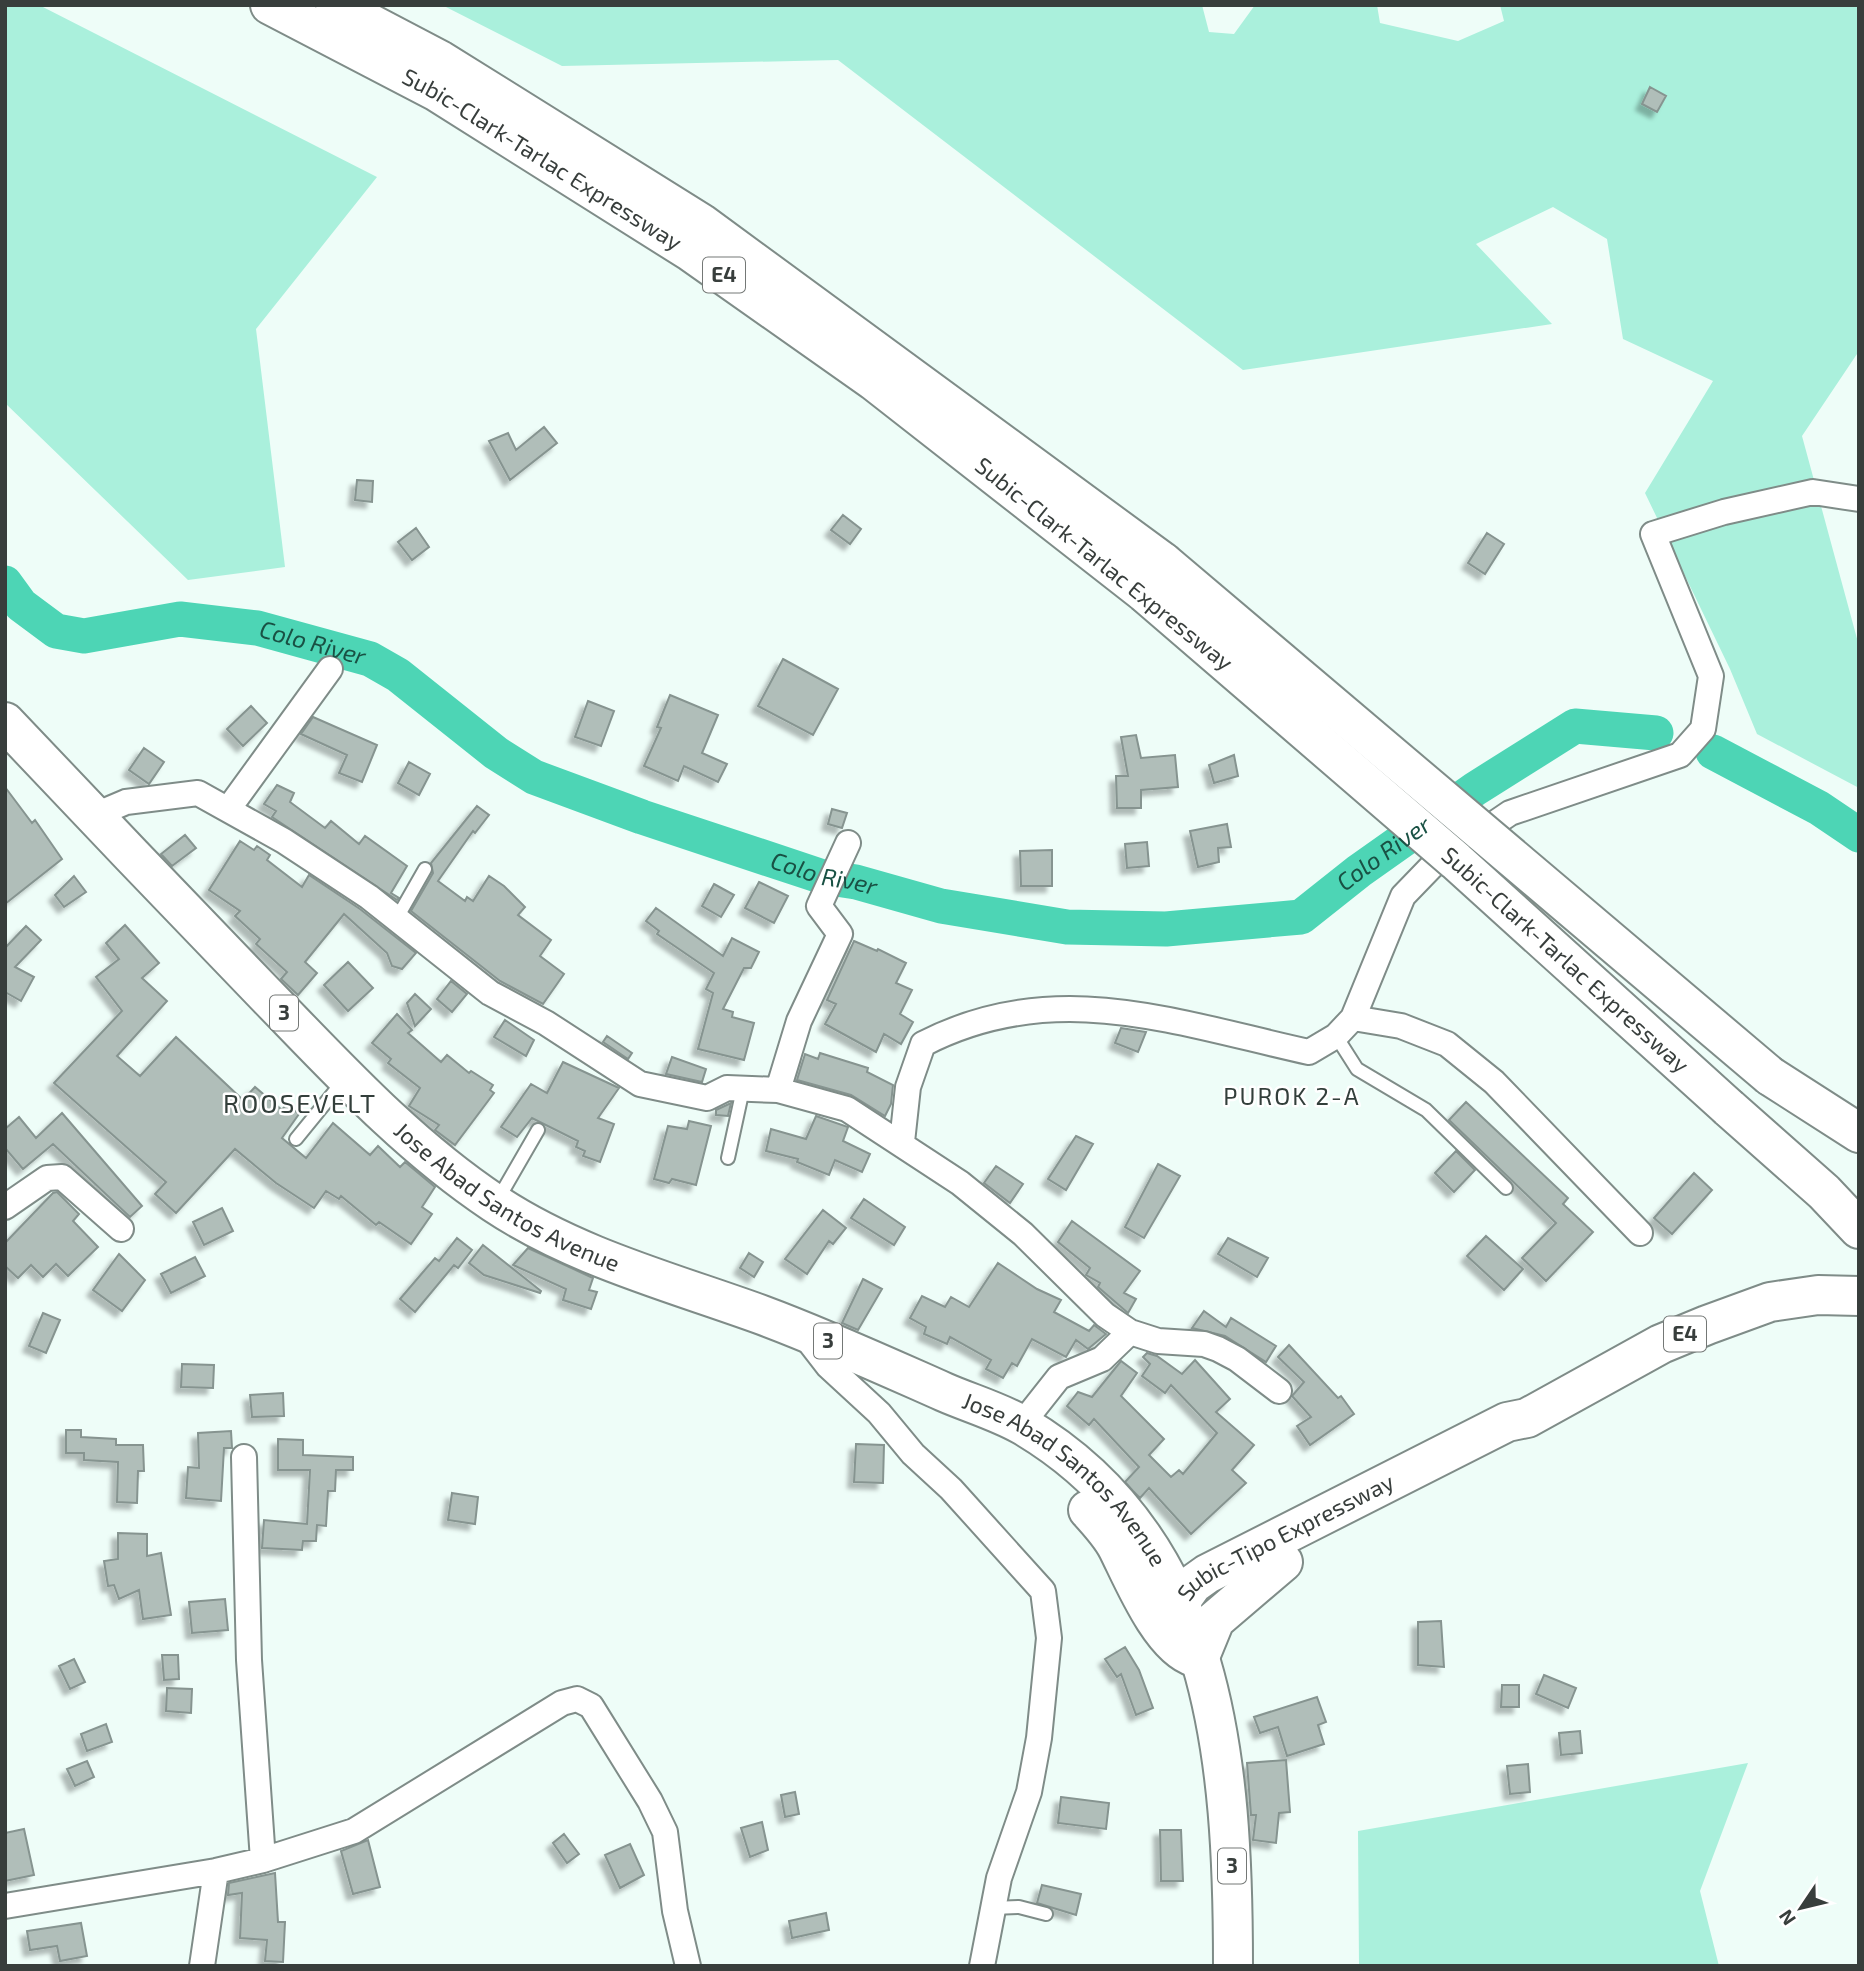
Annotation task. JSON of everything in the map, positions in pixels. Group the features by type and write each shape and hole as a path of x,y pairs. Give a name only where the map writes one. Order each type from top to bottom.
{"highway":[{"name":"Subic-Clark-Tarlac Expressway","path":"270,5 438,92 691,252 1154,577 1456,860 1824,1192 1859,1229"},
{"name":"Subic-Clark-Tarlac Expressway","path":"335,5 440,60 701,223 1154,577 1770,1076 1859,1133"},
{"name":"Jose Abad Santos Avenue","path":"5,722 346,1077 434,1159 495,1204 550,1235 599,1257 801,1330 1021,1425 1075,1463 1118,1507 1132,1546 1123,1563 1172,1645 1184,1654 1199,1659"},
{"name":"Subic-Tipo Expressway","path":"1180,1602 1201,1602 1276,1551 1514,1434 1527,1418 1661,1344 1770,1302 1818,1295 1859,1296"},
{"name":"Jose Abad Santos Avenue","path":"948,1394 962,1408 1053,1474 1132,1546"},
{"name":"E4","path":"1132,1546 1178,1555 1276,1551"},
{"path":"1132,1546 1139,1565 1155,1589 1180,1602"},
{"name":"E4","path":"1199,1659 1215,1620 1276,1551"},
{"name":"3","path":"1180,1602 1214,1704 1226,1778 1233,1878 1233,1966"}],"street":[{"path":"902,1142 908,1087 923,1044 981,1020 1092,1007 1160,1016 1196,1027 1308,1052 1336,1036 1353,1018 1403,895 1432,866 1510,813 1680,755 1703,729 1711,676 1653,534 1724,512 1813,492 1859,499"},
{"path":"229,808 330,669"},
{"path":"93,816 126,802 198,793 229,808 337,876 397,918 490,993 546,1023 640,1084 707,1098 727,1088 778,1090 847,1109 902,1142 960,1183 1023,1234 1105,1315 1130,1332 1158,1341 1204,1343 1237,1359 1279,1391"},
{"path":"778,1090 799,1021 840,934 819,906 846,848"},
{"path":"1353,1018 1401,1026 1447,1044 1494,1082 1640,1233"},
{"path":"5,1207 47,1178 62,1177 121,1229"},
{"path":"801,1330 828,1366 879,1413 913,1454 951,1489 1043,1591 1049,1638 1040,1738 1029,1792 991,1909 982,1966"},
{"path":"1021,1425 1059,1377 1102,1359 1130,1332"},
{"path":"244,1457 249,1660 263,1860"},
{"path":"5,1906 216,1871 263,1860 354,1831 562,1703 577,1699 591,1706 650,1801 665,1832 675,1911 688,1966"},
{"path":"202,1966 216,1871"}],"lane":[{"path":"397,918 425,869"},
{"path":"1336,1036 1357,1069 1426,1110 1506,1188"},
{"path":"296,1139 346,1077"},
{"path":"728,1158 743,1088"},
{"path":"495,1204 538,1130"},
{"path":"991,1909 1019,1907 1046,1914"}],"green space":[{"path":"5,5 39,5 377,177 256,329 285,567 188,580 5,403"},
{"path":"442,5 1202,5 1209,32 1234,34 1255,5 1377,5 1380,23 1458,41 1504,21 1500,5 1859,5 1859,351 1802,436 1859,646 1859,788 1757,734 1730,669 1645,493 1713,381 1623,339 1607,239 1553,207 1476,244 1552,324 1243,370 838,60 562,66"},
{"path":"1748,1763 1700,1891 1719,1966 1359,1966 1358,1831"}],"building":[{"path":"1650,87 1666,96 1657,112 1642,104"},
{"path":"544,427 557,443 510,480 489,441 508,433 516,450"},
{"path":"357,480 373,481 372,502 355,500"},
{"path":"843,515 861,529 850,544 831,530"},
{"path":"416,528 429,547 412,560 398,542"},
{"path":"1487,533 1504,544 1485,574 1468,563"},
{"path":"783,659 838,689 813,735 758,706"},
{"path":"670,695 718,715 702,753 727,764 718,782 684,766 678,781 644,766 661,728 657,727"},
{"path":"588,701 614,711 601,746 575,737"},
{"path":"251,706 267,723 243,746 227,729"},
{"path":"313,717 377,745 362,782 339,773 347,755 301,734"},
{"path":"1136,735 1141,758 1175,755 1178,787 1141,790 1141,808 1117,808 1116,776 1128,776 1121,737"},
{"path":"144,748 164,762 149,784 129,770"},
{"path":"1234,755 1238,776 1214,783 1209,765"},
{"path":"409,762 430,774 419,795 398,783"},
{"path":"277,785 294,793 290,802 325,828 331,821 359,844 365,836 407,866 391,893 399,898 397,900 272,817 276,811 264,804"},
{"path":"5,787 32,823 35,820 62,859 5,904"},
{"path":"477,806 489,815 475,833 473,831 438,881 465,901 467,897 473,901 489,876 504,886 525,907 518,915 551,940 540,956 564,974 543,1004 500,981 411,911 433,873 431,863"},
{"path":"832,809 847,813 842,828 828,824"},
{"path":"1227,824 1231,847 1218,848 1219,862 1198,867 1190,831"},
{"path":"185,835 196,848 172,866 161,854"},
{"path":"240,841 254,850 257,846 270,855 267,860 302,887 309,875 360,909 416,953 402,969 392,966 387,953 344,914 305,962 317,973 298,995 281,979 287,972 256,944 260,939 235,916 240,911 209,890"},
{"path":"1147,842 1149,866 1127,868 1125,844"},
{"path":"1052,850 1052,886 1021,886 1020,851"},
{"path":"74,876 86,892 64,907 55,895"},
{"path":"759,882 788,896 774,923 745,908"},
{"path":"714,884 734,895 721,917 702,906"},
{"path":"656,908 723,956 732,938 759,952 751,968 744,968 723,1009 733,1012 732,1017 754,1023 744,1060 698,1049 713,993 706,989 714,973 657,934 659,931 646,921"},
{"path":"125,925 159,963 142,978 167,1001 117,1056 140,1076 176,1037 243,1100 255,1087 282,1110 286,1104 299,1114 282,1138 306,1158 333,1123 370,1155 378,1146 400,1167 405,1162 435,1187 422,1207 432,1214 411,1244 379,1222 376,1225 341,1196 339,1199 326,1191 314,1208 276,1183 235,1149 176,1213 155,1194 166,1182 54,1083 122,1011 96,977 119,959 106,943"},
{"path":"26,926 41,940 15,967 34,977 21,1001 5,992 5,948"},
{"path":"854,941 906,963 896,983 912,990 900,1014 913,1022 901,1044 884,1034 876,1052 825,1024 836,1004 827,1000"},
{"path":"348,962 373,988 348,1011 324,985"},
{"path":"451,981 467,994 452,1012 437,999"},
{"path":"415,994 431,1009 415,1026 407,1003"},
{"path":"397,1014 412,1030 408,1033 441,1062 447,1055 469,1073 471,1071 493,1085 490,1090 494,1093 455,1145 435,1130 439,1125 409,1106 420,1088 388,1063 391,1059 372,1043"},
{"path":"505,1020 534,1040 526,1056 494,1037"},
{"path":"1121,1028 1146,1032 1138,1052 1115,1043"},
{"path":"607,1036 632,1053 628,1059 603,1042"},
{"path":"820,1053 868,1068 867,1072 893,1085 891,1104 885,1116 851,1095 797,1080 805,1054 818,1059"},
{"path":"672,1057 706,1069 702,1082 666,1074"},
{"path":"563,1062 619,1088 598,1118 614,1124 600,1162 583,1156 585,1151 576,1147 578,1141 532,1118 517,1137 501,1127 531,1084 547,1093"},
{"path":"1466,1102 1568,1198 1563,1204 1593,1232 1546,1281 1522,1258 1556,1223 1449,1120"},
{"path":"731,1103 728,1116 716,1115 716,1110"},
{"path":"62,1113 142,1206 130,1217 53,1144 23,1169 5,1148 5,1129 19,1117 36,1138"},
{"path":"816,1116 848,1127 843,1141 870,1154 862,1172 835,1160 829,1175 797,1162 798,1159 766,1151 771,1129 806,1139"},
{"path":"689,1121 711,1126 696,1185 672,1179 669,1183 654,1179 668,1126 687,1129"},
{"path":"1076,1136 1093,1144 1066,1190 1048,1179"},
{"path":"1456,1151 1475,1170 1454,1192 1435,1173"},
{"path":"1158,1164 1180,1176 1144,1238 1125,1227"},
{"path":"996,1166 1023,1184 1010,1203 984,1183"},
{"path":"1694,1173 1712,1190 1672,1234 1654,1218"},
{"path":"57,1192 79,1214 73,1221 98,1247 68,1276 56,1264 43,1277 31,1265 18,1278 5,1266 5,1243"},
{"path":"864,1199 905,1227 894,1245 851,1218"},
{"path":"222,1208 233,1231 204,1245 193,1222"},
{"path":"823,1210 846,1228 833,1244 829,1241 807,1274 785,1259"},
{"path":"1072,1221 1140,1271 1124,1293 1136,1299 1128,1313 1098,1287 1100,1283 1086,1275 1090,1268 1058,1242"},
{"path":"1486,1236 1523,1269 1504,1290 1467,1256"},
{"path":"457,1238 472,1250 458,1268 454,1265 415,1312 400,1299 435,1258 439,1261"},
{"path":"1228,1238 1268,1258 1257,1277 1218,1254"},
{"path":"483,1245 541,1291 540,1293 484,1275 469,1263"},
{"path":"528,1248 593,1278 589,1290 597,1292 591,1309 563,1300 566,1289 513,1265"},
{"path":"749,1253 763,1262 754,1277 740,1268"},
{"path":"119,1254 145,1280 122,1311 93,1290"},
{"path":"195,1257 205,1276 171,1293 161,1274"},
{"path":"998,1263 1037,1289 1061,1300 1054,1312 1089,1331 1094,1325 1106,1334 1088,1349 1076,1340 1066,1357 1032,1339 1017,1366 1012,1363 1003,1378 986,1369 991,1360 950,1337 947,1344 924,1334 926,1327 910,1318 922,1296 945,1307 951,1297 969,1307"},
{"path":"863,1279 882,1289 858,1330 842,1323"},
{"path":"1204,1311 1226,1327 1231,1318 1276,1346 1266,1362 1225,1336 1192,1328"},
{"path":"43,1313 60,1320 46,1353 29,1346"},
{"path":"1289,1345 1338,1398 1341,1396 1354,1414 1310,1445 1297,1426 1311,1417 1292,1396 1304,1382 1278,1357"},
{"path":"1147,1353 1157,1356 1182,1374 1195,1360 1230,1399 1216,1412 1254,1445 1232,1470 1246,1483 1191,1534 1149,1488 1140,1498 1133,1491 1125,1482 1139,1467 1094,1419 1089,1425 1067,1406 1078,1392 1092,1397 1121,1361 1137,1373 1121,1396 1164,1439 1149,1455 1171,1477 1179,1470 1183,1474 1217,1433 1171,1385 1165,1393 1142,1376 1150,1364 1143,1357"},
{"path":"182,1364 214,1365 213,1388 181,1387"},
{"path":"283,1393 284,1416 252,1417 250,1395"},
{"path":"66,1430 81,1430 81,1437 116,1439 116,1445 143,1445 144,1471 138,1471 137,1503 117,1502 118,1462 84,1460 84,1453 66,1453"},
{"path":"231,1431 232,1448 224,1448 221,1501 186,1498 188,1467 199,1468 198,1433"},
{"path":"278,1439 303,1440 303,1455 353,1457 353,1470 336,1470 335,1491 328,1491 326,1526 317,1525 316,1541 303,1541 302,1550 262,1548 264,1520 307,1524 310,1470 278,1470"},
{"path":"856,1444 884,1445 883,1483 854,1482"},
{"path":"452,1493 478,1497 475,1524 448,1520"},
{"path":"118,1533 147,1534 147,1556 161,1553 171,1615 143,1619 139,1590 119,1599 114,1585 108,1586 104,1561 118,1559"},
{"path":"225,1599 228,1630 192,1633 189,1602"},
{"path":"1441,1621 1444,1667 1418,1665 1418,1622"},
{"path":"1125,1647 1139,1670 1153,1708 1136,1715 1121,1674 1117,1677 1105,1659"},
{"path":"162,1655 178,1655 179,1679 164,1680"},
{"path":"74,1659 85,1682 70,1689 59,1666"},
{"path":"1544,1675 1576,1688 1568,1708 1536,1694"},
{"path":"1502,1685 1519,1685 1519,1707 1501,1707"},
{"path":"167,1688 192,1689 191,1713 166,1711"},
{"path":"1317,1697 1326,1722 1318,1725 1324,1744 1287,1756 1278,1727 1260,1733 1254,1717"},
{"path":"106,1724 112,1742 87,1751 81,1734"},
{"path":"1580,1731 1582,1753 1561,1755 1559,1733"},
{"path":"1286,1760 1290,1812 1279,1813 1276,1843 1253,1840 1256,1815 1251,1815 1247,1763"},
{"path":"87,1761 94,1777 75,1786 67,1769"},
{"path":"1528,1764 1530,1792 1510,1794 1507,1766"},
{"path":"795,1792 799,1814 785,1817 781,1795"},
{"path":"1061,1797 1109,1803 1106,1829 1058,1823"},
{"path":"762,1822 768,1850 750,1857 741,1828"},
{"path":"24,1829 34,1875 5,1881 5,1833"},
{"path":"1160,1830 1181,1830 1183,1881 1161,1881"},
{"path":"564,1834 579,1854 567,1863 553,1843"},
{"path":"368,1840 380,1887 353,1894 341,1851"},
{"path":"630,1844 644,1875 620,1888 605,1855"},
{"path":"275,1873 278,1922 285,1922 283,1962 265,1961 267,1940 240,1938 242,1893 228,1895 229,1883"},
{"path":"1042,1885 1081,1894 1076,1915 1037,1903"},
{"path":"826,1913 829,1930 792,1938 789,1921"},
{"path":"81,1923 87,1956 60,1961 57,1946 30,1950 27,1931"}],"waterway":[{"name":"Colo River","path":"5,583 21,605 56,631 84,636 180,619 257,628 370,659 398,675 496,753 534,777 642,817 823,877 856,882 941,906 1067,927 1166,929 1301,917 1359,871 1475,789 1575,726 1656,733"},
{"name":"Colo River","path":"1713,752 1819,808 1859,835"}],"district":[{"name":"PUROK 2-A","path":"1292,1097"},
{"name":"ROOSEVELT","path":"300,1104"}]}
